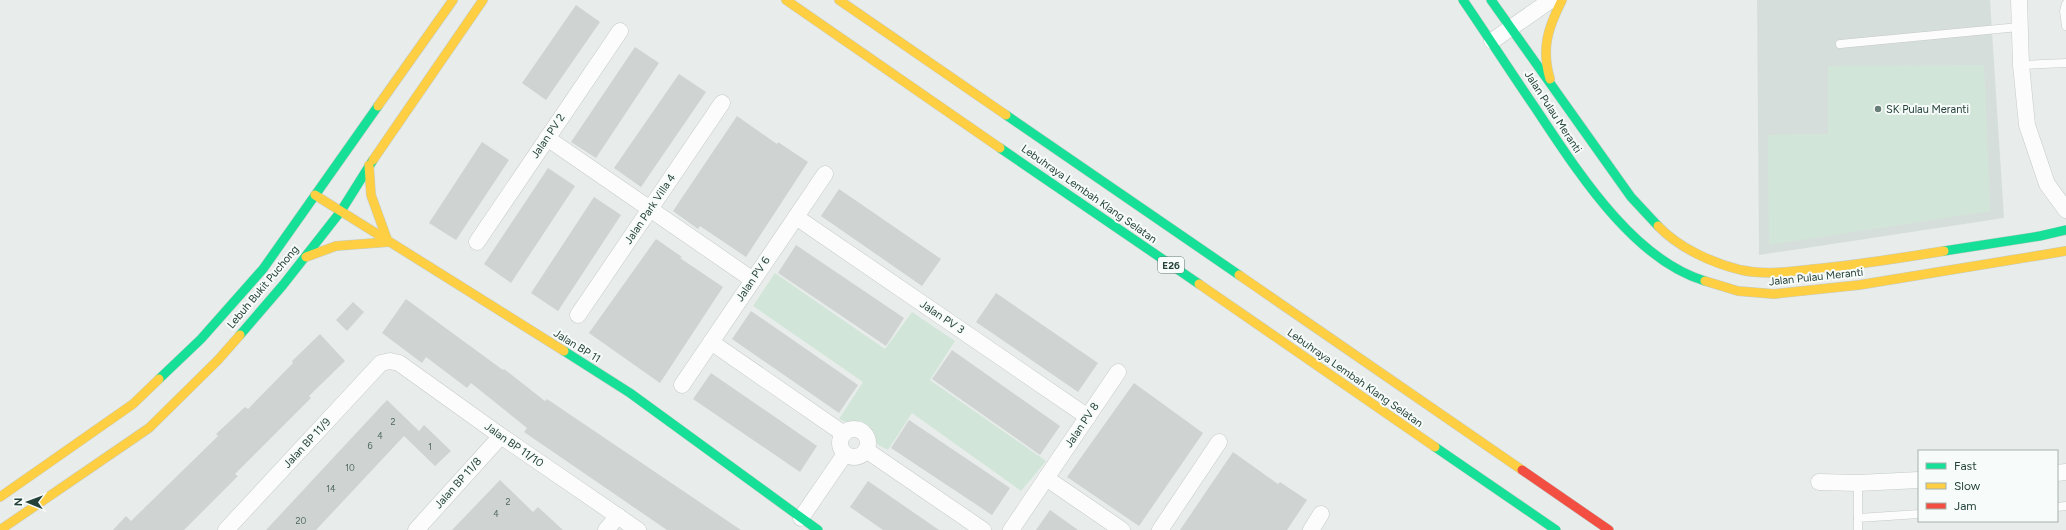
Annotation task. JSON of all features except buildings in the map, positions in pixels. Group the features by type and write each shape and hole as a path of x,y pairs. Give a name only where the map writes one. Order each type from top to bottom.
{"main road":[{"name":"Lebuh Bukit Puchong","path":"0,530 10,526 97,462 149,428 218,360 283,285 341,211 369,165 483,0"},
{"name":"Lebuhraya Lembah Klang Selatan","path":"786,0 1556,530"},
{"name":"Lebuhraya Lembah Klang Selatan","path":"839,0 1609,530"},
{"name":"Jalan Pulau Meranti","path":"1462,0 1492,41 1575,168 1613,215 1645,246 1670,264 1695,278 1738,291 1774,294 1859,285 2066,251"},
{"name":"Jalan Pulau Meranti","path":"1491,0 1631,197 1662,230 1685,247 1702,256 1741,270 1777,273 1856,265 2066,230"},
{"path":"1553,88 1545,58 1546,39 1552,20 1562,0"},
{"name":"Lebuh Bukit Puchong","path":"0,497 133,404 201,339 263,270 452,1"},
{"path":"302,260 320,249 338,245 388,242 371,195 369,165"},
{"name":"Jalan BP 11","path":"315,195 630,393 818,530"}],"street":[{"path":"1492,41 1551,0"},
{"path":"2019,0 2021,65 2027,125 2047,184 2066,210"},
{"name":"Jalan PV 2","path":"476,242 620,31"},
{"name":"Jalan Park Villa 4","path":"578,315 722,103"},
{"path":"547,138 753,280"},
{"name":"Jalan PV 6","path":"682,385 825,174"},
{"name":"Jalan PV 3","path":"796,217 1088,417"},
{"path":"711,342 844,434"},
{"name":"Jalan BP 11/10","path":"390,360 399,363 501,436 638,530"},
{"name":"Jalan BP 11/9","path":"226,530 382,364 390,360"},
{"name":"Jalan PV 8","path":"1011,530 1118,372"},
{"path":"852,429 864,433 868,441 866,450 857,457 845,454 841,446 844,434 852,429"},
{"name":"Jalan BP 11/8","path":"416,530 501,436"},
{"path":"1160,530 1219,442"},
{"path":"866,450 983,530"},
{"path":"801,518 845,454"},
{"path":"1046,478 1122,530"},
{"path":"1819,482 1858,483 1918,480"},
{"path":"1311,530 1321,514"},
{"path":"606,530 618,516"}],"lane":[{"path":"2066,4 2064,12 2066,26"},
{"path":"1840,44 2019,27"},
{"path":"2021,65 2066,63"},
{"path":"1858,483 1858,530"},
{"path":"1858,518 1918,514"}],"shaded area":[{"name":"SK Pulau Meranti","path":"1757,0 1990,0 2004,218 1759,255"}],"green space":[{"path":"1984,65 1990,211 1769,245 1768,135 1828,134 1828,66"},
{"path":"775,273 885,349 912,312 955,341 930,380 1046,461 1021,491 912,413 888,450 878,445 870,427 861,421 846,422 839,419 863,382 753,306"}],"traffic: fast":[{"path":"1463,0 1568,156 1607,208 1629,232 1653,253 1678,270 1705,281"},
{"path":"1491,0 1631,197 1658,226"},
{"path":"159,379 201,339 263,269 378,106"},
{"path":"1006,115 1239,275"},
{"path":"1000,148 1199,284"},
{"path":"240,335 283,285 341,211 373,160"},
{"path":"1944,251 2040,236 2066,230"},
{"path":"564,351 630,393 818,530"},
{"path":"1435,447 1556,530"}],"traffic: slow":[{"path":"378,106 453,0"},
{"path":"373,160 483,0"},
{"path":"786,0 1000,148"},
{"path":"839,0 1006,115"},
{"path":"1550,79 1546,58 1547,38 1562,0"},
{"path":"306,257 336,246 388,242 371,195 369,165"},
{"path":"315,195 564,351"},
{"path":"1658,226 1666,234 1696,254 1730,267 1750,272 1786,272 1879,261 1944,251"},
{"path":"1705,281 1738,291 1774,294 1859,285 2066,251"},
{"path":"1239,275 1522,470"},
{"path":"1199,284 1435,447"},
{"path":"0,530 149,428 218,360 240,335"},
{"path":"0,497 133,404 159,379"}],"traffic: jam":[{"path":"1522,470 1609,530"}],"place":[{"name":"SK Pulau Meranti","path":"1878,109"}]}
